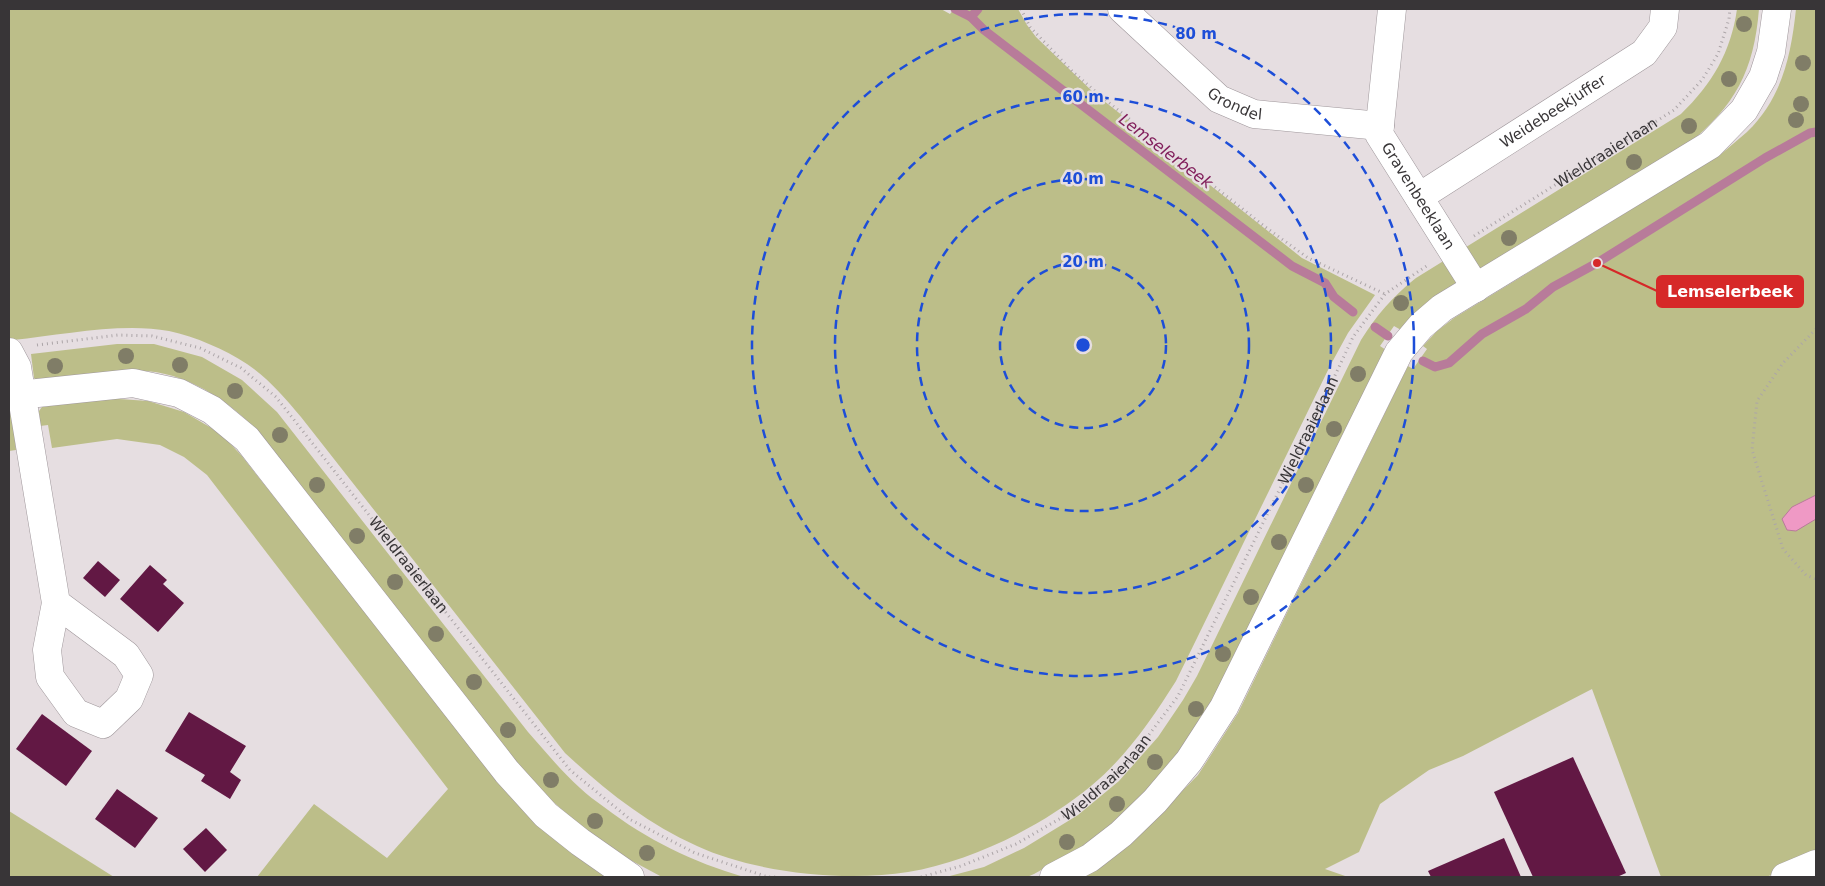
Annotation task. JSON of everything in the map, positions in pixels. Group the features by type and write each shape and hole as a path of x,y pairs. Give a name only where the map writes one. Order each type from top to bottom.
{"street":[{"name":"Grondel","path":"1122,9 1219,99 1254,114 1380,126"},
{"name":"Gravenbeeklaan","path":"1392,9 1379,134 1476,288"},
{"name":"Weidebeekjuffer","path":"1419,197 1644,54 1663,27 1665,9"},
{"path":"1054,877 1090,858 1121,834 1155,801 1189,761 1224,707 1399,352 1421,326 1442,308 1710,145 1744,110 1763,77 1771,52 1777,9"},
{"path":"9,352 17,367 15,395 56,604"},
{"path":"15,395 133,383 178,393 212,410 247,439 507,772 546,815 580,842 630,877"},
{"path":"1785,877 1816,864"}],"path":[{"path":"1021,9 1030,27 1079,77 1264,226 1308,258 1385,294"},
{"name":"Wieldraaierlaan","path":"920,877 960,866 1016,844 1075,810 1127,764 1178,696 1353,337 1385,294 1452,249 1674,110 1702,80 1718,54 1729,19 1730,9"},
{"path":"1816,329 1783,363 1757,401 1752,450 1783,549 1806,575 1816,579"},
{"name":"Wieldraaierlaan","path":"36,346 118,335 152,336 200,348 241,368 276,397 570,770 631,820 696,853 768,876 777,877"}],"green space":[{"path":"9,9 941,9 950,14 954,9 1018,9 1036,37 1094,93 1302,258 1375,295 1348,333 1330,366 1176,681 1138,737 1104,775 1071,801 1028,828 981,851 957,860 908,872 883,875 829,875 773,869 720,855 697,846 660,827 627,805 565,753 301,417 269,382 247,364 210,344 169,331 132,328 91,330 13,340 9,337"},
{"path":"1737,9 1759,9 1752,51 1747,69 1730,101 1704,131 1687,145 1401,330 1394,326 1380,346 1386,350 1199,728 1159,780 1118,820 1081,848 1034,874 1027,877 946,877 984,867 1024,848 1078,815 1119,781 1158,737 1197,676 1361,340 1379,315 1392,299 1416,278 1681,114 1711,79 1725,53"},
{"path":"1796,9 1816,9 1816,857 1766,877 1661,877 1592,689 1463,756 1429,770 1380,804 1359,852 1325,869 1348,877 1082,877 1138,836 1198,775 1238,713 1408,366 1413,369 1427,349 1423,346 1437,331 1454,318 1720,155 1747,132 1759,119 1777,91 1788,60"},
{"path":"117,344 154,344 202,357 242,380 277,412 528,732 573,781 589,796 620,819 654,840 689,857 744,877 662,877 621,855 584,829 550,799 522,769 257,431 234,409 220,399 189,382 157,372 137,371 38,381 34,378 31,354"},
{"path":"105,398 148,401 184,412 220,433 241,455 499,781 538,824 584,862 609,877 257,877 314,804 387,858 448,789 207,475 184,457 160,445 117,439 52,448 48,425 40,426 39,411 42,407"},
{"path":"9,412 12,414 16,450 9,451"},
{"path":"9,811 114,877 9,877"}],"shaded area":[{"path":"1816,495 1816,519 1796,531 1787,530 1782,519 1792,507"}],"building":[{"path":"98,561 120,580 105,597 83,578"},
{"path":"150,565 167,580 163,584 184,603 158,632 120,599"},
{"path":"189,712 246,746 230,772 241,780 230,799 201,781 205,775 165,751"},
{"path":"42,714 92,751 66,786 16,749"},
{"path":"1573,757 1626,873 1617,877 1533,877 1494,792"},
{"path":"117,789 158,818 135,848 95,819"},
{"path":"206,828 227,850 205,872 183,849"},
{"path":"1504,838 1521,877 1431,877 1428,871"}],"waterway":[{"path":"955,9 971,17"},
{"name":"Lemselerbeek","path":"978,9 971,17 984,30 1292,266 1325,283 1334,297 1353,312"},
{"name":"Lemselerbeek","path":"1423,361 1435,367 1449,363 1482,334 1526,309 1553,287 1597,263 1765,158 1810,133 1816,132"},
{"name":"Lemselerbeek","path":"1375,327 1388,336"}],"place":[{"name":"Lemselerbeek","path":"1597,263"}]}
